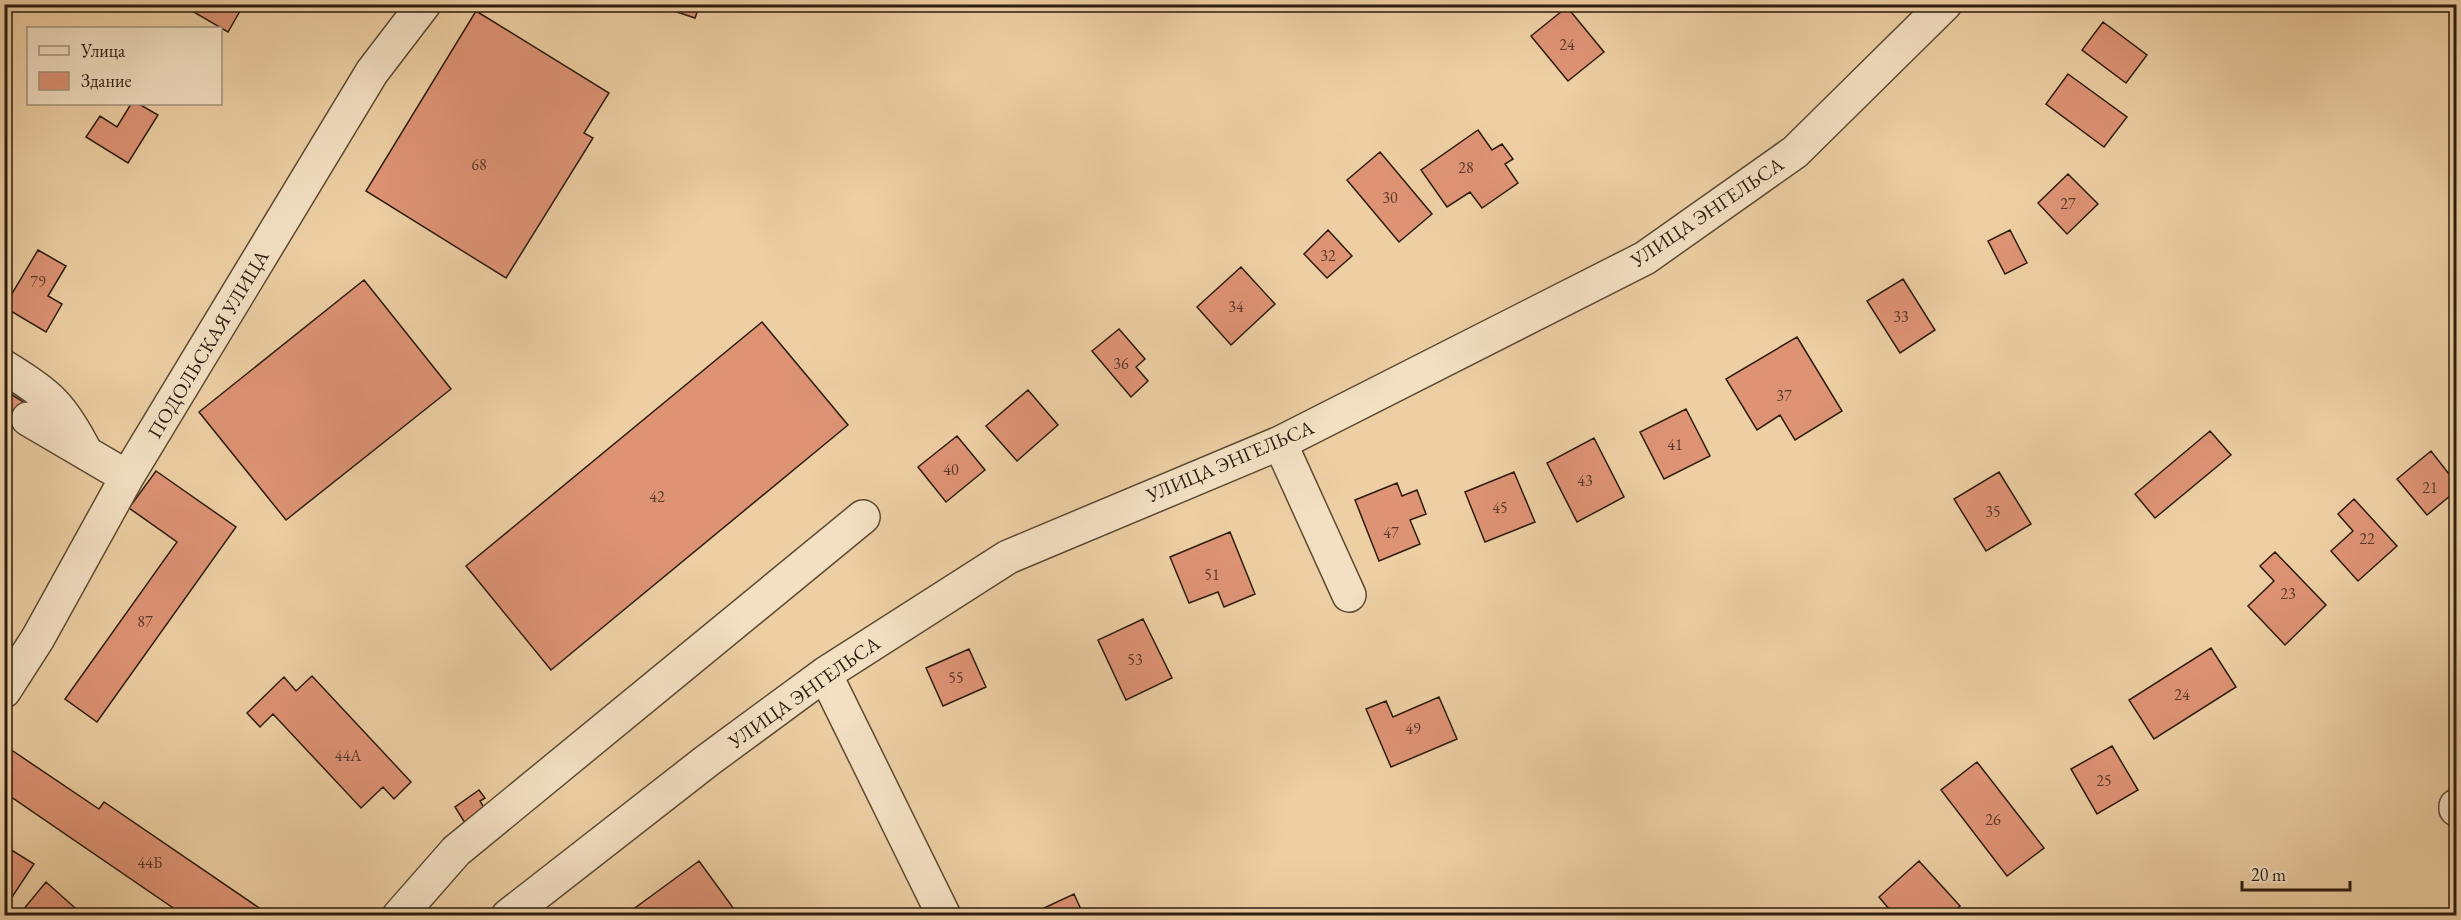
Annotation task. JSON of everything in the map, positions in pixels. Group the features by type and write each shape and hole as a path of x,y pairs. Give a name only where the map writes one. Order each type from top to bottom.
{"street":[{"name":"ПОДОЛЬСКАЯ УЛИЦА","path":"4,691 38,638 127,477 372,72 424,4"},
{"name":"УЛИЦА ЭНГЕЛЬСА","path":"508,915 708,760 825,674 1008,557 1280,443 1645,258 1795,152 1946,4"},
{"path":"4,366 40,389 56,404 86,453"},
{"path":"28,419 127,477"},
{"path":"1280,443 1349,595"},
{"path":"399,915 456,852 863,517"},
{"path":"825,674 944,915"}],"building":[{"path":"186,4 244,4 228,32 185,7"},
{"path":"653,4 700,4 695,18"},
{"path":"1567,7 1604,52 1568,81 1531,36"},
{"path":"476,11 609,93 584,133 593,138 506,278 366,191"},
{"path":"2103,22 2147,55 2126,83 2082,50"},
{"path":"2068,74 2127,117 2104,147 2046,104"},
{"path":"130,105 141,105 158,115 128,163 86,137 100,116 117,127"},
{"path":"1478,130 1492,150 1502,144 1513,159 1505,164 1518,183 1482,208 1470,192 1447,207 1421,170"},
{"path":"1380,152 1432,214 1399,242 1347,180"},
{"path":"2068,174 2098,204 2067,234 2038,203"},
{"path":"1328,230 1352,256 1327,278 1304,254"},
{"path":"2010,230 2027,263 2005,274 1988,241"},
{"path":"38,250 66,266 48,296 62,304 46,332 4,307"},
{"path":"1241,267 1275,304 1231,345 1197,307"},
{"path":"1903,279 1935,330 1900,353 1867,301"},
{"path":"364,280 451,389 286,520 199,412"},
{"path":"762,322 848,425 551,670 466,566"},
{"path":"1119,329 1145,359 1136,367 1148,381 1131,397 1092,351"},
{"path":"1797,337 1842,411 1795,440 1780,415 1757,430 1726,379"},
{"path":"4,390 27,404 12,428 4,423"},
{"path":"1028,390 1058,425 1017,461 986,426"},
{"path":"1686,409 1710,456 1664,479 1640,432"},
{"path":"2210,431 2231,455 2155,518 2135,494"},
{"path":"957,436 985,470 946,502 918,467"},
{"path":"1594,438 1624,497 1577,522 1547,463"},
{"path":"2431,451 2456,483 2456,491 2427,515 2397,479"},
{"path":"156,471 236,527 97,722 65,699 177,542 129,508"},
{"path":"1514,472 1535,522 1485,542 1465,492"},
{"path":"1999,472 2031,524 1986,551 1954,499"},
{"path":"1397,483 1402,496 1417,490 1426,514 1410,520 1420,544 1379,561 1355,500"},
{"path":"2354,499 2397,546 2358,581 2331,551 2353,531 2338,514"},
{"path":"1230,532 1255,594 1224,607 1218,592 1189,603 1170,557"},
{"path":"2275,552 2326,605 2285,645 2248,606 2274,581 2260,566"},
{"path":"1143,619 1172,678 1126,700 1098,640"},
{"path":"2211,648 2236,687 2154,739 2129,700"},
{"path":"969,649 986,687 943,706 926,668"},
{"path":"312,676 411,782 394,799 383,787 361,808 273,714 260,727 247,713 284,677 296,691"},
{"path":"1439,697 1457,739 1391,767 1366,709 1386,701 1393,717"},
{"path":"4,745 99,809 104,802 271,916 185,916 4,792"},
{"path":"2112,746 2138,790 2097,814 2071,769"},
{"path":"1977,762 2044,848 2007,876 1941,790"},
{"path":"479,790 485,798 480,801 485,809 465,823 455,807"},
{"path":"4,847 34,864 4,909"},
{"path":"699,861 739,916 624,916"},
{"path":"1919,861 1960,906 1950,916 1895,916 1879,897"},
{"path":"46,882 84,916 18,916"},
{"path":"1074,894 1084,916 1027,916"}]}
